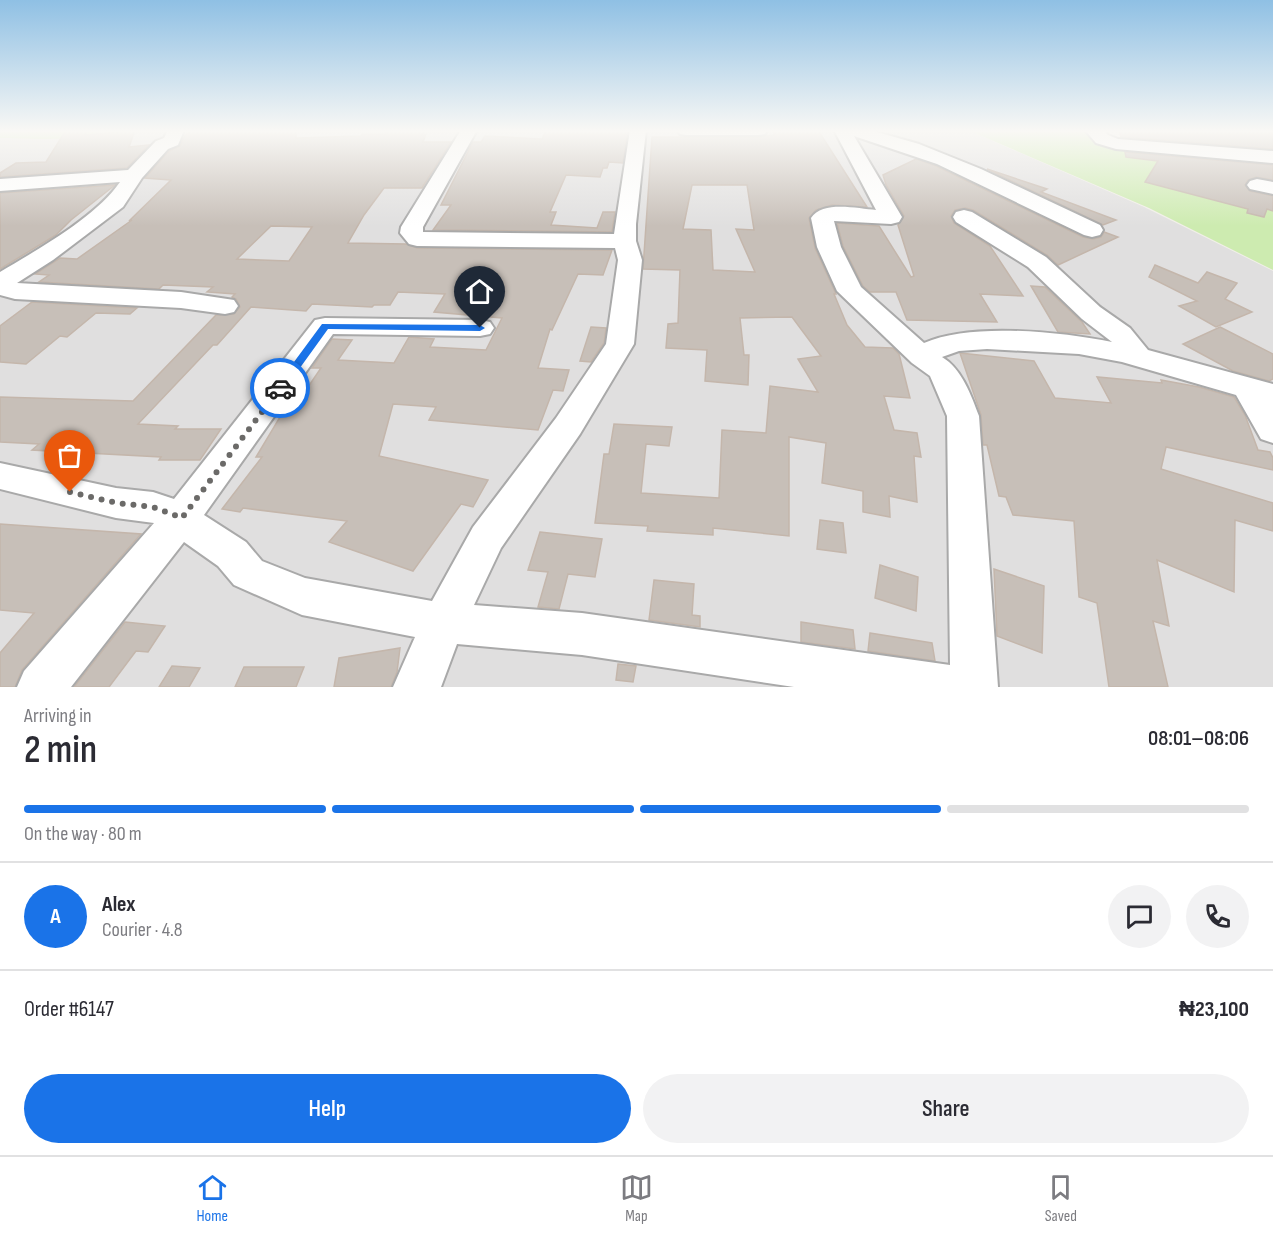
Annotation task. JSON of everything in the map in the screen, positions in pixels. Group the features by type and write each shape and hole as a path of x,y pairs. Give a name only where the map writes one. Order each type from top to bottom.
{"street":[{"path":"0,283 45,255 116,203 134,175 146,162"},
{"path":"450,162 412,227 411,233 417,239 625,241"},
{"path":"417,687 443,623 487,538 568,426 620,345 630,260 625,241 634,162"},
{"path":"860,162 891,217 830,214 822,218 830,247 850,291 922,357 942,370 955,394 963,416 974,687"},
{"path":"945,162 1092,230"},
{"path":"0,185 134,175"},
{"path":"964,217 1037,262 1091,313 1120,334 1139,358"},
{"path":"0,287 15,291 181,300 225,306"},
{"path":"41,687 182,518 325,326 480,328"},
{"path":"922,357 928,349 947,344 1022,340 1120,353 1261,391 1273,430"},
{"path":"0,476 117,503 153,507 182,518 207,539 232,554 248,573 302,596 443,623 582,634 813,678 947,687"}],"shaded area":[{"path":"0,162 1041,162 1144,207 1273,271 1273,687 0,687"}],"green space":[{"path":"1042,162 1163,162 1273,192 1273,270 1149,208"}],"building":[{"path":"133,162 127,168 0,177 0,173 16,163"},
{"path":"159,162 438,162 422,188 384,188 364,215 348,243 406,244 417,248 612,250 603,275 578,274 552,330 550,329 538,368 569,370 563,391 553,390 538,430 429,420 436,407 393,404 379,456 488,480 473,507 461,504 413,571 329,542 347,521 243,508 240,512 222,509 262,457 256,457 283,412 291,412 321,368 312,368 332,339 352,340 338,360 394,363 409,337 434,339 430,347 486,350 502,318 434,312 445,294 398,292 390,305 372,307 312,304 306,311 251,307 217,345 213,345 138,424 178,426 175,429 221,429 200,460 159,460 161,457 32,450 39,444 0,442 0,397 133,401 216,315 234,314 240,307 236,299 232,297 235,294 207,292 213,287 163,285 159,289 39,282 49,275 35,274 60,258 77,259 132,220 129,221 171,180 145,178","holes":["271,226 312,227 289,261 237,259"]},
{"path":"463,162 609,162 607,168 603,168 600,177 566,175 550,212 556,212 551,225 597,228 603,212 615,212 612,232 433,230 451,205 441,205"},
{"path":"650,162 838,162 867,207 832,205 816,210 809,218 815,248 847,325 865,347 893,348 899,354 910,398 884,396 894,430 917,433 921,457 914,456 917,502 889,496 890,517 863,512 863,491 822,483 826,443 789,437 789,536 713,528 713,535 647,531 648,526 595,523 604,454 609,454 614,424 672,427 669,446 646,444 641,493 719,498 722,430 766,433 770,386 818,392 798,359 821,356 792,317 740,318 744,355 749,355 748,385 705,381 707,350 666,348 668,324 678,323 680,270 643,269","holes":["692,185 747,185 754,230 736,229 755,272 713,270 711,230 683,229"]},
{"path":"910,162 925,162 1083,237 1093,239 1101,237 1104,232 1118,237 1058,265 1047,255 973,210 965,208 955,210 951,216 954,223 990,246 1023,296 980,294 997,322 907,320 896,292 870,292 863,286 843,246 837,223 879,226 911,277 914,276 898,225 904,216 886,185 883,175"},
{"path":"1157,162 1240,162 1273,165 1273,180 1256,177 1248,180 1245,185 1250,191 1273,196 1273,211 1267,209 1264,217 1247,213 1248,209 1145,182"},
{"path":"987,169 1047,189 1041,192 1116,220 1103,225"},
{"path":"115,185 56,235 0,269 0,193"},
{"path":"1155,265 1198,283 1207,272 1237,283 1225,299 1252,312 1216,327 1179,306 1197,301 1149,277"},
{"path":"1031,286 1045,287 1082,322 1090,334 1058,332"},
{"path":"32,302 137,308 130,314 96,313 67,337 60,336 26,364 0,362 0,326"},
{"path":"591,327 606,328 604,343 591,362 580,361"},
{"path":"1220,327 1273,354 1273,379 1269,381 1233,371 1183,344"},
{"path":"960,353 1034,361 1055,398 1111,403 1097,377 1162,383 1161,380 1199,387 1234,397 1245,415 1258,450 1270,452 1273,458 1273,470 1166,447 1161,469 1273,503 1273,531 1235,520 1234,592 1157,560 1169,626 1153,621 1168,687 1109,687 1097,603 1079,597 1074,521 1013,515 1006,497 999,496 987,445 983,445 981,415"},
{"path":"820,520 843,523 846,553 817,549"},
{"path":"0,524 141,534 22,670 15,687 0,687 0,653 34,613 0,610"},
{"path":"540,532 602,539 595,577 568,574 559,609 538,607 548,572 528,570"},
{"path":"880,565 918,577 916,611 875,598"},
{"path":"994,569 1044,586 1042,653 997,636"},
{"path":"654,580 694,584 692,615 700,616 700,627 649,620"},
{"path":"125,622 165,626 148,652 136,651 109,687 74,687"},
{"path":"801,622 853,630 855,649 801,642"},
{"path":"870,633 932,643 935,661 868,651"},
{"path":"400,648 397,672 391,687 334,687 339,658"},
{"path":"618,664 636,666 633,682 616,680"},
{"path":"172,666 200,668 189,687 159,687"},
{"path":"244,667 304,667 296,687 235,687"}],"way so far":[{"path":"70,492 117,503 153,507 182,518 280,388"}],"route":[{"path":"280,388 325,326 480,328"}]}
